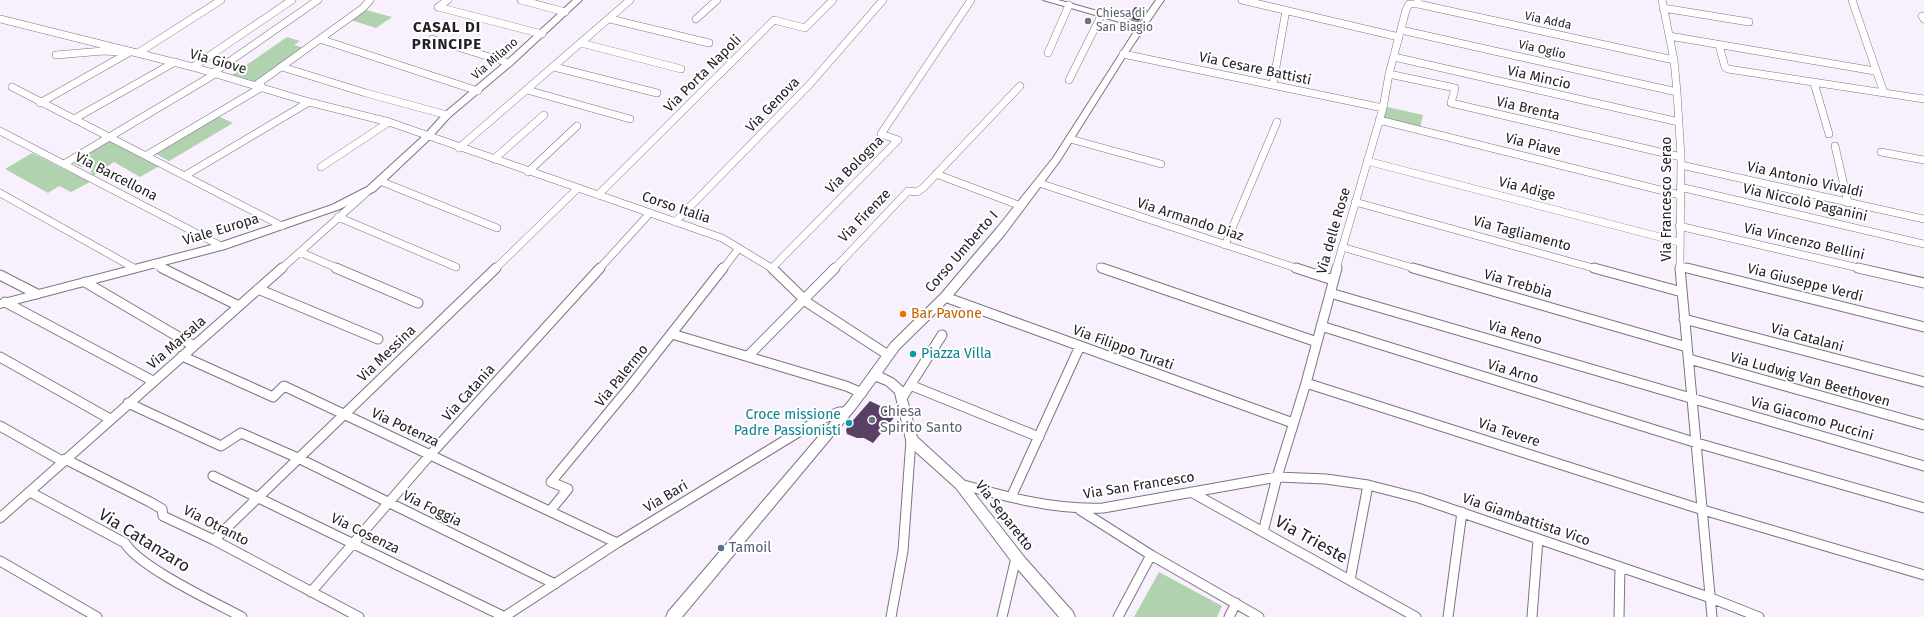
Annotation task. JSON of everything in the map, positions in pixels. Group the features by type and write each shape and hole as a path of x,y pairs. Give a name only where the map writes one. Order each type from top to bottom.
{"street":[{"path":"138,53 221,0"},
{"path":"193,67 292,0"},
{"path":"64,164 214,74 318,0"},
{"path":"147,155 259,86 282,67 363,8 370,0"},
{"path":"448,0 438,7 542,34"},
{"path":"521,0 565,12"},
{"name":"Via Milano","path":"428,136 447,115 478,91 578,0"},
{"path":"459,148 610,19 630,0"},
{"path":"696,19 717,0"},
{"name":"Via Porta Napoli","path":"598,195 774,20 805,28 833,0"},
{"name":"Via Genova","path":"675,222 810,84 883,0"},
{"name":"Via Bologna","path":"772,268 898,140 881,134 971,0"},
{"name":"Corso Umberto I","path":"673,617 862,393 888,355 915,325 945,297 1021,206 1056,160 1123,54 1160,0"},
{"name":"Via Oglio","path":"1242,0 1677,92"},
{"name":"Via Francesco Serao","path":"1662,0 1674,60 1677,92 1681,161 1679,226 1680,266 1692,399 1698,443 1712,617"},
{"path":"1852,0 1875,71 1884,93"},
{"path":"1052,1 1142,26"},
{"name":"Via delle Rose","path":"1263,532 1277,477 1306,383 1342,247 1383,108 1389,74 1400,33 1409,4 1418,2"},
{"name":"Via Adda","path":"1418,2 1674,60"},
{"path":"1048,53 1069,5"},
{"path":"1663,8 1749,22"},
{"path":"1273,84 1286,10"},
{"path":"1069,80 1102,14"},
{"name":"Via Giove","path":"0,19 106,44 130,52 193,67 309,102 389,122 428,136"},
{"path":"610,19 709,43"},
{"path":"1669,36 1875,71"},
{"path":"320,39 478,91"},
{"path":"432,39 509,63"},
{"path":"581,43 681,69"},
{"path":"1719,45 1725,67 1728,69 1924,99"},
{"path":"56,55 130,52"},
{"path":"40,102 130,52"},
{"name":"Via Cesare Battisti","path":"1123,54 1383,108"},
{"name":"Via Mincio","path":"1394,57 1679,122"},
{"path":"74,119 174,62"},
{"path":"282,67 366,93 447,115"},
{"path":"554,67 657,93"},
{"name":"Via Brenta","path":"1389,74 1454,88 1451,103 1681,161"},
{"path":"1814,83 1829,134"},
{"name":"Via Firenze","path":"748,356 908,191 917,192 1020,86"},
{"path":"12,87 186,175 282,226"},
{"path":"527,90 630,119"},
{"path":"186,175 309,102"},
{"path":"494,159 544,115"},
{"name":"Via Piave","path":"1379,120 1680,191"},
{"path":"321,167 389,122"},
{"path":"1225,245 1277,122"},
{"path":"528,172 577,126"},
{"name":"Via Barcellona","path":"0,131 221,246"},
{"name":"Corso Italia","path":"428,136 528,172 722,238 772,268 808,303 888,355"},
{"name":"Viale Europa","path":"2,303 221,246 336,207 371,189 428,136"},
{"path":"1070,139 1161,164"},
{"path":"1835,146 1848,203"},
{"path":"1881,152 1924,160"},
{"name":"Via Adige","path":"1368,161 1679,242"},
{"name":"Via Antonio Vivaldi","path":"1681,161 1848,203 1924,219"},
{"path":"936,174 1021,206"},
{"path":"380,181 496,228"},
{"name":"Via Armando Diaz","path":"1039,183 1333,280"},
{"name":"Via Messina","path":"214,540 578,188"},
{"name":"Via Marsala","path":"2,513 30,492 128,403 371,189"},
{"name":"Via Niccolò Paganini","path":"1680,191 1924,244"},
{"path":"0,193 134,268"},
{"name":"Via Tagliamento","path":"1355,202 1682,292"},
{"name":"Via Catania","path":"310,592 430,455 650,213"},
{"path":"338,217 456,267"},
{"name":"Via Vincenzo Bellini","path":"1679,226 1924,283"},
{"name":"Via Trebbia","path":"1342,247 1687,346"},
{"name":"Via Palermo","path":"550,511 568,489 551,482 740,248"},
{"path":"300,252 418,303"},
{"path":"154,264 239,306"},
{"name":"Via Giuseppe Verdi","path":"1680,266 1924,327"},
{"path":"1100,267 1317,342"},
{"path":"0,275 37,294"},
{"path":"85,282 194,346"},
{"path":"258,289 378,339"},
{"name":"Via Reno","path":"1330,293 1692,399"},
{"name":"Via Filippo Turati","path":"945,297 1293,424"},
{"path":"2,303 153,381"},
{"name":"Via Catalani","path":"1684,319 1924,382"},
{"name":"Via Arno","path":"1321,326 1698,443 1924,508"},
{"path":"672,334 846,386 862,393"},
{"path":"902,398 942,335"},
{"path":"1013,492 1080,346"},
{"path":"0,356 110,419"},
{"name":"Via Potenza","path":"182,356 273,397 284,386 617,543"},
{"name":"Via Ludwig Van Beethoven","path":"1689,359 1924,425"},
{"path":"874,374 897,387 902,398 911,440 906,520 899,585 890,617"},
{"name":"Via Tevere","path":"1306,383 1703,510 1924,575"},
{"path":"910,385 1039,437"},
{"name":"Via Giacomo Puccini","path":"1692,399 1924,466"},
{"name":"Via Foggia","path":"128,403 221,446 224,446 241,433 298,458 555,584"},
{"name":"Via Bari","path":"504,617 617,543 815,422 839,412 846,412"},
{"path":"0,426 64,460"},
{"name":"Via Separetto","path":"911,440 960,484 1016,558 1068,617"},
{"name":"Via Otranto","path":"64,460 121,485 162,509 163,516 214,540 359,617"},
{"name":"Via Cosenza","path":"213,476 504,617"},
{"name":"Via Giambattista Vico","path":"1277,477 1326,479 1368,485 1419,498 1711,598 1759,617"},
{"name":"Via San Francesco","path":"960,484 1001,495 1080,510 1103,508 1277,477"},
{"path":"1350,580 1368,485"},
{"name":"Via Catanzaro","path":"30,492 124,543 129,550 144,563 242,617"},
{"name":"Via Trieste","path":"1191,492 1416,617"},
{"path":"1080,510 1151,555 1259,617"},
{"path":"1448,617 1462,512"},
{"path":"1532,617 1538,539"},
{"path":"1118,617 1151,555"},
{"path":"1002,617 1016,558"},
{"path":"0,561 97,617"},
{"path":"1619,617 1620,567"},
{"path":"1229,617 1236,603"}],"green space":[{"path":"366,10 392,17 376,28 351,20"},
{"path":"287,37 300,41 294,45 305,48 256,82 232,75"},
{"path":"1387,107 1423,115 1420,128 1384,118"},
{"path":"218,116 233,123 169,161 154,153"},
{"path":"109,140 161,165 140,177 114,162 93,176 89,167 81,167 74,164 76,159"},
{"path":"32,153 90,182 71,192 59,186 48,193 5,169"},
{"path":"1159,572 1222,606 1217,617 1134,617"}],"building":[{"path":"1135,7 1147,10 1139,21 1127,18"},
{"name":"Chiesa Spirito Santo","path":"870,401 897,414 873,443 864,438 857,438 847,434 846,430"}],"place":[{"name":"Chiesa di San Biagio","path":"1088,21"},
{"name":"Bar Pavone","path":"903,314"},
{"name":"Piazza Villa","path":"913,354"},
{"name":"Chiesa Spirito Santo","path":"872,420"},
{"name":"Croce missione Padre Passionisti","path":"849,423"},
{"name":"Tamoil","path":"721,548"}],"district":[{"name":"CASAL DI PRINCIPE","path":"447,36"}]}
